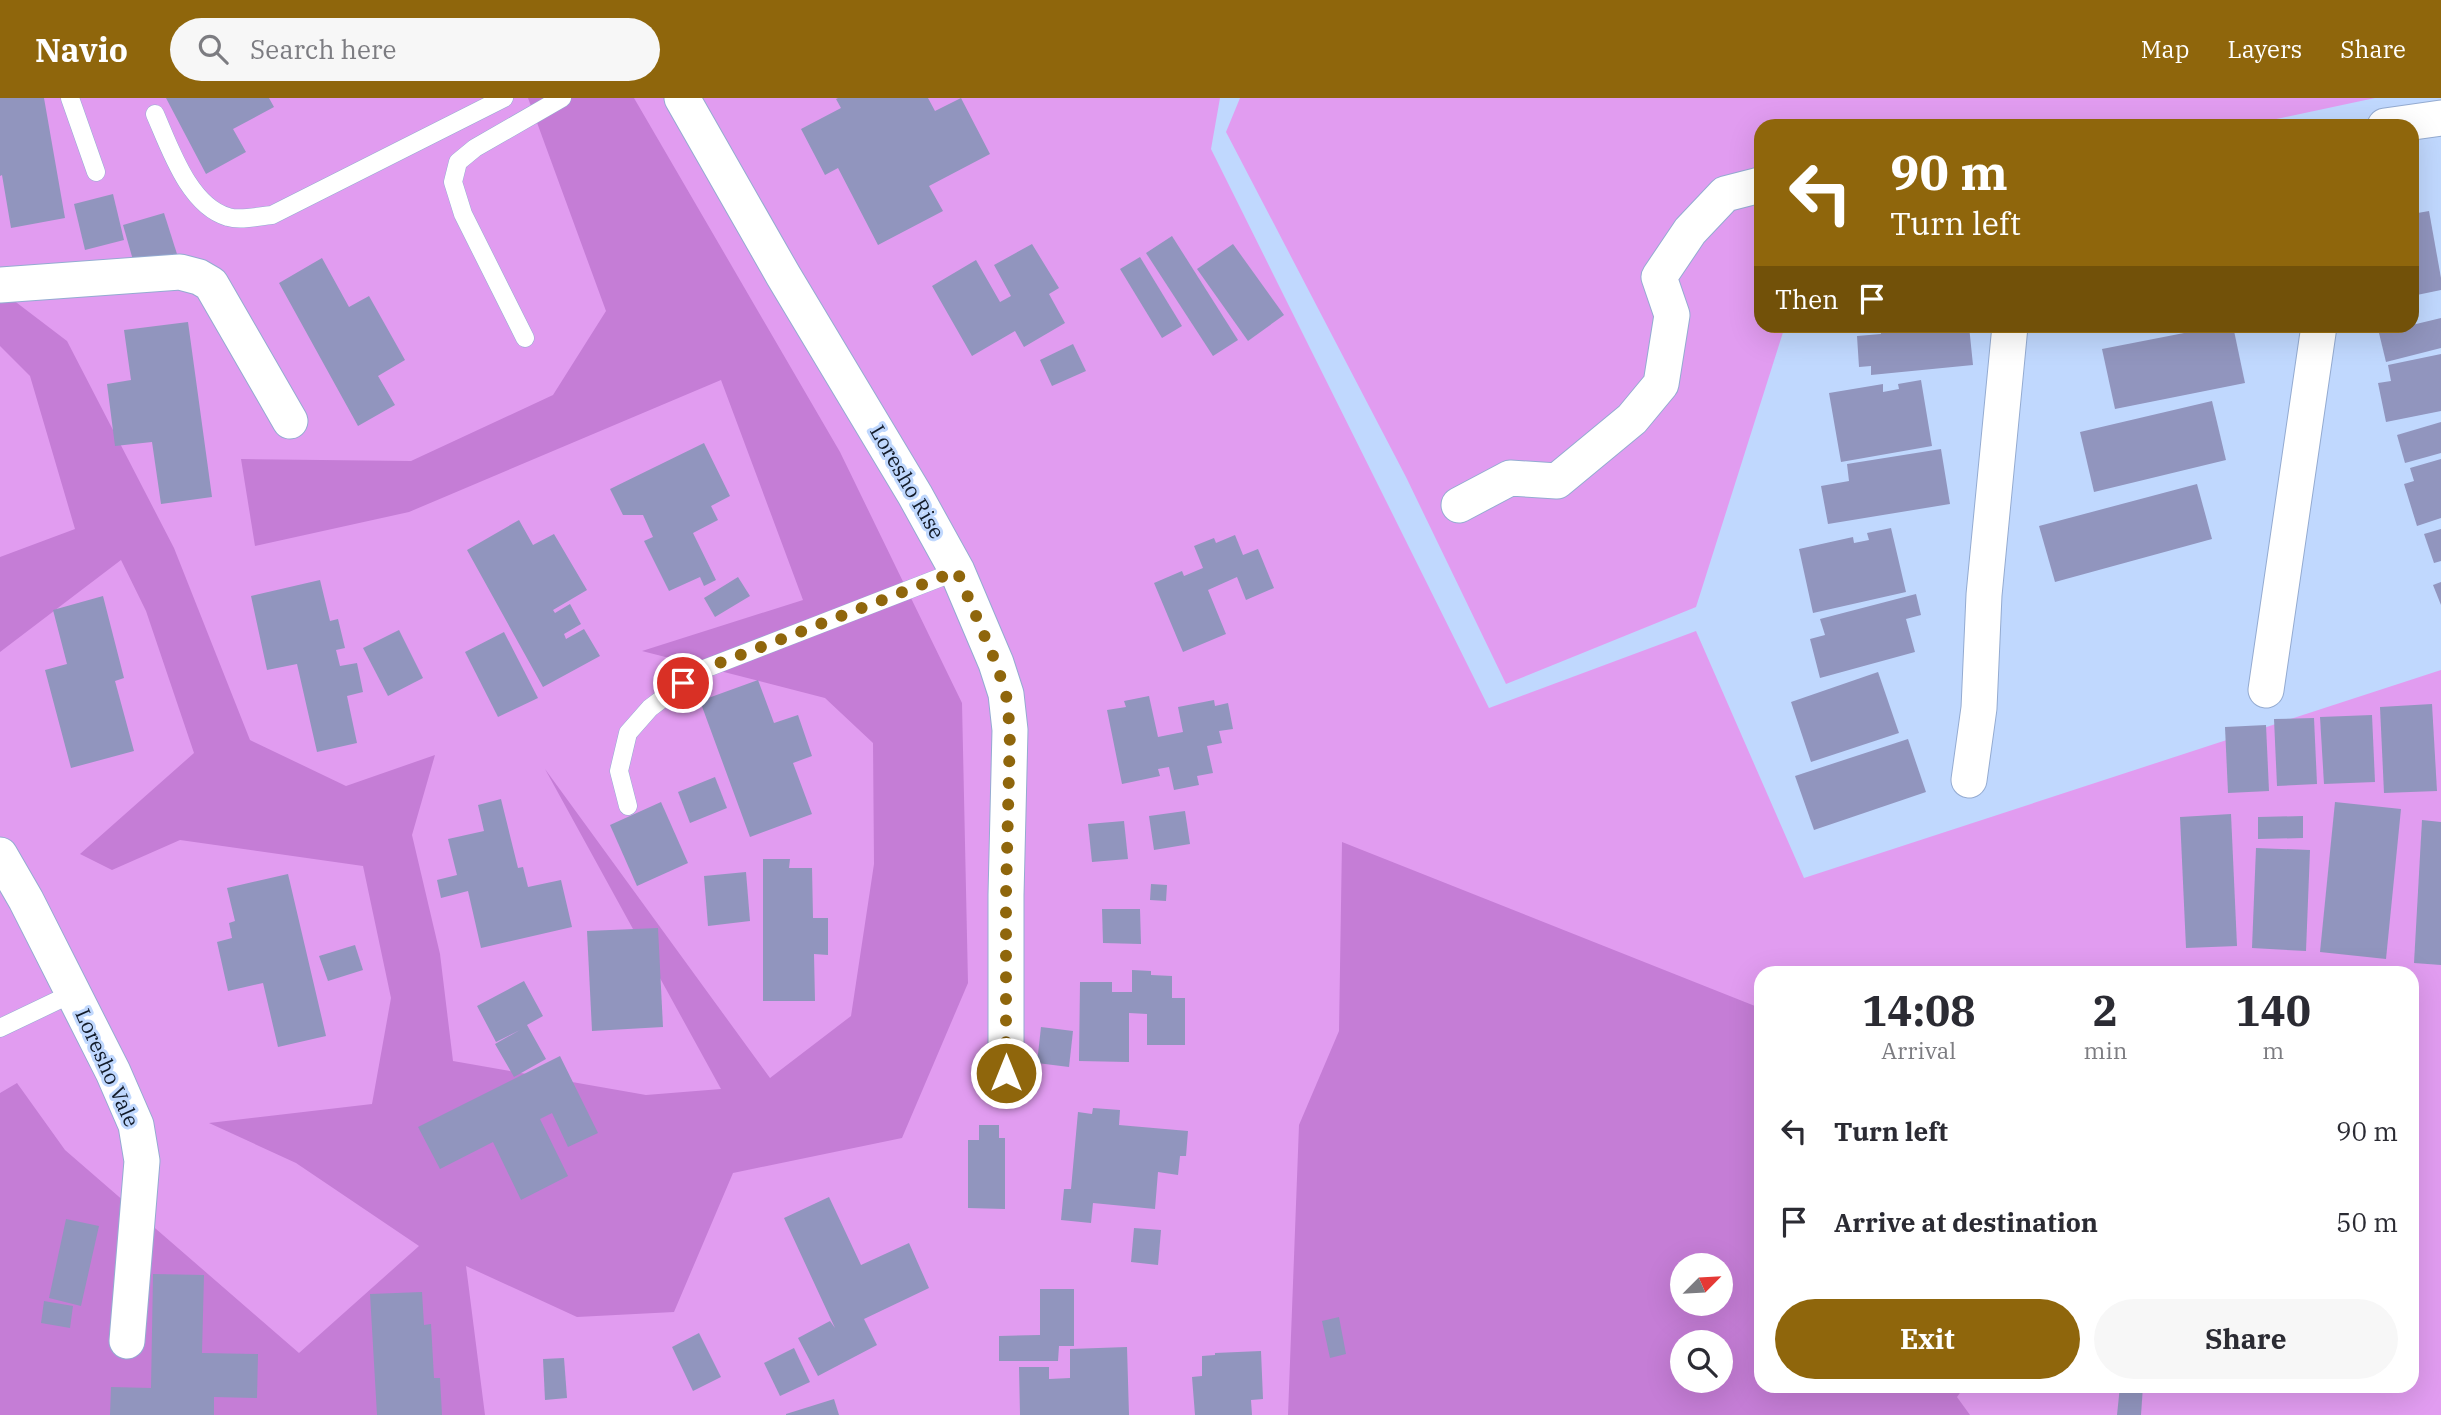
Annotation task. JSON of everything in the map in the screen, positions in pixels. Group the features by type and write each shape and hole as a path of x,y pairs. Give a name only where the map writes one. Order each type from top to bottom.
{"street":[{"name":"Loresho Rise","path":"682,98 783,275 915,495 957,571 996,663 1006,694 1010,730 1006,1073"},
{"path":"2419,121 2441,118"},
{"path":"1459,505 1510,478 1557,481 1632,419 1661,384 1672,315 1659,277 1690,231 1725,194 1754,187"},
{"path":"0,285 180,272 199,277 211,284 290,421"},
{"path":"1969,779 1979,708 1984,595 2009,333"},
{"path":"2266,690 2318,333"},
{"name":"Loresho Vale","path":"0,855 26,900 113,1072 136,1125 142,1161 127,1341"}],"lane":[{"path":"70,98 96,172"},
{"path":"155,114 187,184 215,211 230,218 272,215 504,98"},
{"path":"526,338 463,214 453,182 458,162 475,148 562,98"},
{"path":"628,806 618,771 628,733 650,708 699,671 957,571"},
{"path":"0,1028 73,993"}],"shaded area":[{"path":"0,98 1220,98 1211,149 1489,708 1696,631 1804,878 2441,670 2441,1415 0,1415"},
{"path":"528,98 634,98 840,452 962,703 968,983 902,1138 733,1173 674,1312 577,1317 466,1266 485,1415 0,1415 0,1093 17,1083 65,1150 299,1353 419,1246 296,1163 209,1123 372,1104 391,998 363,866 180,840 112,870 80,854 194,753 146,611 121,560 0,652 0,557 75,529 30,376 0,346 0,290 67,341 174,548 250,740 346,786 435,755 412,835 440,954 453,1061 646,1095 721,1089 545,769 770,1078 851,1016 874,864 873,743 825,698 642,651 803,600 721,380 409,512 255,546 241,459 411,461 553,395 606,311"},
{"path":"1240,98 2375,98 2277,119 1754,119 1754,333 1783,333 1696,607 1506,684 1406,477 1226,132"},
{"path":"1342,842 1754,1006 1754,1393 1960,1393 1957,1397 1970,1415 1288,1415 1299,1125 1339,1031"}],"building":[{"path":"0,98 44,98 65,218 11,228 2,175 0,176"},
{"path":"166,98 269,98 274,107 233,129 246,152 206,174"},
{"path":"928,98 935,111 961,98 990,154 929,186 943,211 878,245 838,168 825,175 801,129 841,108 836,99"},
{"path":"113,194 124,240 85,250 74,204"},
{"path":"2429,211 2441,290 2419,295 2419,213"},
{"path":"164,213 177,254 135,267 123,225"},
{"path":"1172,236 1238,340 1213,356 1146,253"},
{"path":"1032,244 1059,288 1049,294 1065,323 1024,347 1015,331 972,356 932,286 976,260 1000,302 1011,296 994,265"},
{"path":"1233,244 1284,315 1248,341 1197,269"},
{"path":"1140,257 1182,326 1162,338 1120,269"},
{"path":"322,258 349,307 369,296 405,360 378,376 395,405 358,426 279,283"},
{"path":"2441,318 2441,348 2386,362 2379,333 2419,333 2419,323"},
{"path":"188,322 212,497 161,504 152,442 115,446 107,384 131,380 124,330"},
{"path":"1970,333 1973,365 1871,375 1871,366 1859,367 1857,336"},
{"path":"2184,333 2234,333 2245,383 2115,409 2102,349"},
{"path":"1073,344 1086,371 1052,386 1040,360"},
{"path":"2441,354 2441,411 2386,422 2378,383 2391,381 2388,365"},
{"path":"1921,380 1932,446 1841,462 1829,393 1883,384 1883,392 1899,389 1898,384"},
{"path":"2212,401 2226,460 2094,492 2080,432"},
{"path":"2441,422 2441,453 2405,463 2397,435"},
{"path":"704,443 730,496 711,506 718,520 693,533 716,580 704,586 700,577 669,591 644,541 653,537 643,515 623,515 610,489"},
{"path":"1941,449 1950,504 1828,524 1821,486 1849,481 1847,464"},
{"path":"2441,459 2441,518 2417,526 2404,484 2414,481 2410,468"},
{"path":"2197,484 2212,539 2055,582 2039,526"},
{"path":"519,520 533,545 554,534 587,590 553,610 555,613 570,604 581,624 564,634 566,639 584,629 600,656 543,687 467,550"},
{"path":"1891,528 1906,592 1813,613 1799,549 1853,537 1854,543 1869,540 1867,533"},
{"path":"2441,529 2441,561 2434,563 2424,534"},
{"path":"1235,535 1243,555 1258,549 1274,588 1246,600 1237,577 1208,590 1226,634 1183,652 1154,583 1182,571 1184,576 1203,568 1194,546 1214,538 1216,543"},
{"path":"738,577 750,596 715,617 704,598"},
{"path":"320,580 330,621 338,619 345,648 336,650 340,666 357,663 363,692 347,696 357,743 317,752 297,664 267,670 251,596"},
{"path":"2441,582 2441,605 2433,585"},
{"path":"1916,594 1921,615 1906,619 1915,652 1820,678 1810,639 1825,635 1820,619"},
{"path":"103,596 124,678 115,681 134,751 71,768 45,670 67,664 53,610"},
{"path":"399,630 423,678 388,696 363,648"},
{"path":"504,632 538,698 498,717 465,652"},
{"path":"1878,672 1899,733 1811,762 1791,702"},
{"path":"758,680 774,723 798,715 812,756 793,763 812,814 750,837 700,701"},
{"path":"1149,696 1158,737 1183,732 1178,707 1214,700 1215,706 1228,703 1233,729 1219,731 1222,743 1207,746 1213,773 1197,776 1199,785 1174,790 1169,767 1158,769 1160,776 1122,784 1107,710 1126,707 1124,701"},
{"path":"2432,704 2437,791 2384,793 2380,707"},
{"path":"2372,715 2375,782 2324,784 2320,717"},
{"path":"2314,718 2317,784 2277,786 2274,719"},
{"path":"2266,725 2269,791 2228,793 2225,727"},
{"path":"1908,739 1926,792 1814,830 1795,776"},
{"path":"715,777 727,808 690,823 678,792"},
{"path":"501,799 518,868 523,867 528,887 561,880 572,927 481,948 468,891 441,898 437,880 457,875 448,839 484,831 478,805"},
{"path":"661,802 688,863 637,886 610,825"},
{"path":"2335,802 2401,809 2386,959 2320,952"},
{"path":"1185,811 1190,844 1154,850 1149,816"},
{"path":"2231,814 2237,946 2186,948 2180,817"},
{"path":"2303,816 2303,838 2258,839 2258,817"},
{"path":"2422,820 2441,822 2441,965 2414,963"},
{"path":"1124,821 1128,859 1092,862 1088,824"},
{"path":"2256,848 2310,850 2306,951 2252,948"},
{"path":"763,859 790,859 789,868 812,868 813,918 828,918 828,955 814,954 815,1001 763,1001"},
{"path":"746,872 750,921 708,926 704,876"},
{"path":"288,874 326,1036 278,1047 263,983 228,991 217,942 232,938 229,923 235,921 227,888"},
{"path":"1151,884 1167,885 1166,901 1150,900"},
{"path":"1102,909 1140,909 1141,944 1103,943"},
{"path":"658,928 663,1027 592,1031 587,931"},
{"path":"355,945 363,970 328,981 319,956"},
{"path":"1132,970 1151,971 1151,975 1172,976 1172,998 1185,998 1185,1045 1147,1045 1147,1014 1129,1013 1129,1062 1079,1061 1080,982 1112,982 1112,992 1132,992"},
{"path":"524,981 543,1016 527,1025 546,1059 514,1077 495,1044 520,1030 496,1042 477,1006"},
{"path":"1041,1027 1073,1031 1069,1067 1037,1063"},
{"path":"560,1056 598,1133 568,1147 552,1113 540,1119 568,1176 521,1200 493,1142 440,1169 418,1127"},
{"path":"1093,1108 1120,1110 1119,1125 1188,1131 1186,1156 1180,1156 1178,1175 1158,1172 1155,1209 1093,1203 1091,1223 1061,1220 1064,1189 1071,1189 1078,1112 1092,1114"},
{"path":"979,1125 999,1125 999,1138 1005,1138 1005,1209 968,1208 968,1140 979,1140"},
{"path":"829,1197 861,1265 909,1243 929,1288 864,1319 877,1345 818,1376 798,1338 830,1321 835,1328 784,1218"},
{"path":"66,1219 99,1226 81,1306 49,1298"},
{"path":"1134,1228 1161,1230 1158,1265 1131,1262"},
{"path":"153,1274 204,1275 202,1353 258,1354 257,1398 214,1397 214,1415 110,1415 111,1387 151,1388"},
{"path":"1040,1289 1074,1289 1074,1346 1059,1346 1058,1361 999,1361 999,1336 1040,1335"},
{"path":"422,1292 424,1325 431,1324 434,1378 440,1378 442,1415 377,1415 370,1294"},
{"path":"44,1301 73,1306 70,1328 41,1323"},
{"path":"1339,1317 1346,1354 1330,1358 1322,1321"},
{"path":"699,1333 721,1377 693,1391 672,1347"},
{"path":"1127,1347 1129,1415 1020,1415 1019,1367 1049,1367 1049,1379 1070,1378 1070,1349"},
{"path":"794,1348 810,1382 780,1396 764,1363"},
{"path":"1261,1351 1263,1399 1251,1400 1252,1415 1195,1415 1192,1377 1202,1376 1202,1356"},
{"path":"564,1358 567,1398 545,1400 543,1359"},
{"path":"2119,1393 2143,1393 2141,1415 2117,1415"},
{"path":"834,1399 839,1415 786,1415 786,1414"}],"route":[{"path":"683,683 699,671 957,571 996,663 1006,694 1010,730 1006,1073"}]}
